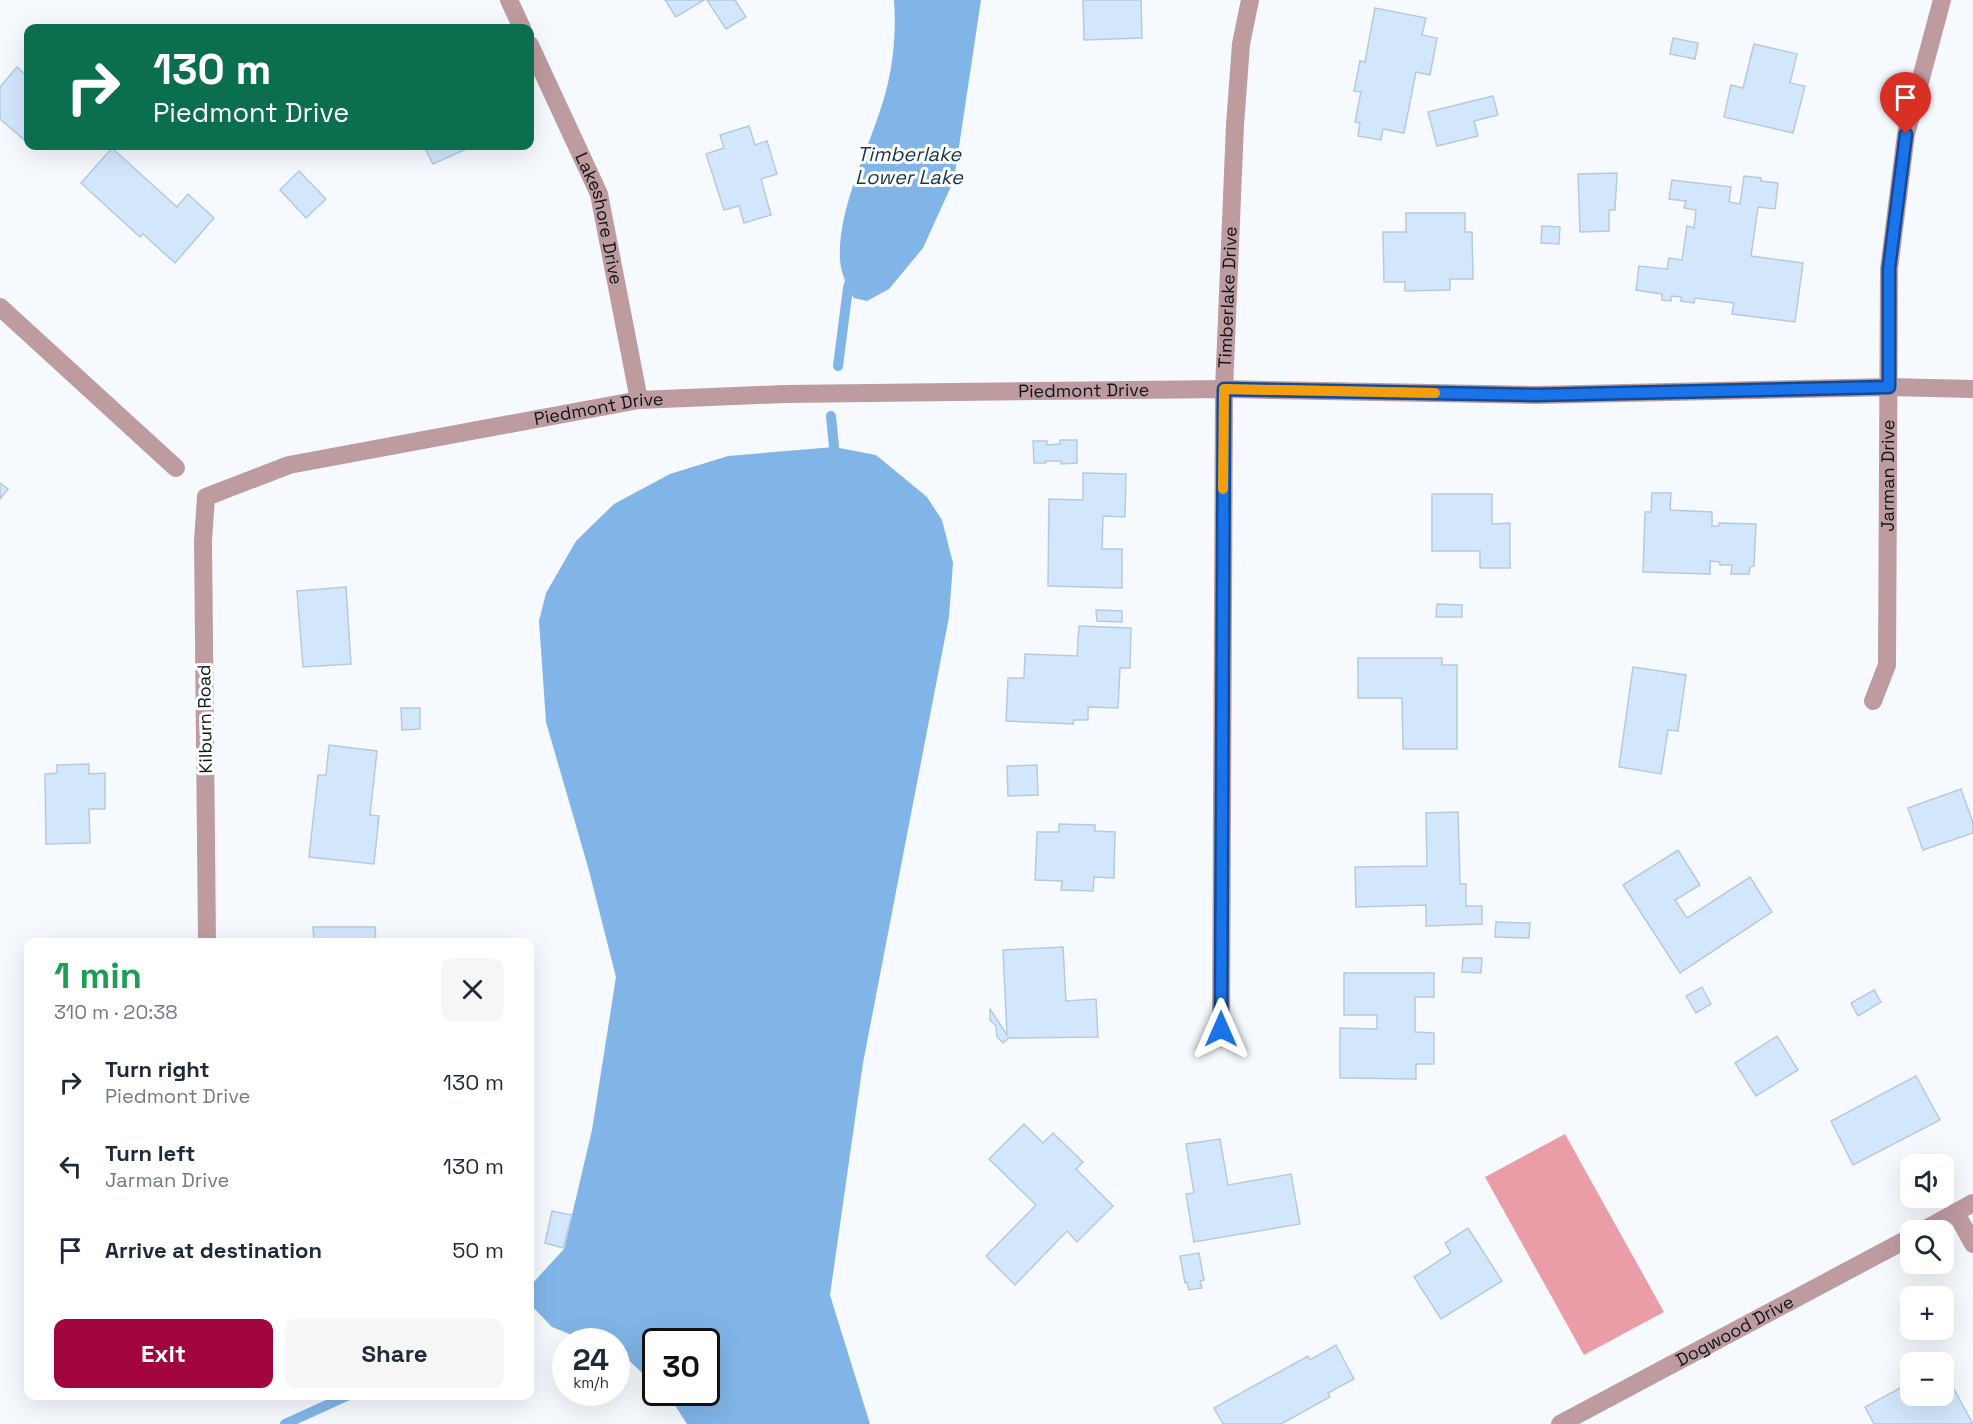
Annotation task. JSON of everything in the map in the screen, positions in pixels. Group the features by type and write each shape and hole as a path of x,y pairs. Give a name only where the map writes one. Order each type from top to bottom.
{"street":[{"path":"509,0 520,24"},
{"name":"Timberlake Drive","path":"1221,1029 1224,389 1236,113 1241,44 1250,0"},
{"name":"Jarman Drive","path":"1873,701 1887,665 1889,268 1906,134 1942,0"},
{"name":"Lakeshore Drive","path":"534,54 599,194 639,400"},
{"path":"0,307 176,468"},
{"name":"Piedmont Drive","path":"206,497 289,465 639,400 784,394 1224,389 1536,395 1889,387 1973,389"},
{"name":"Kilburn Road","path":"206,497 203,541 207,938"},
{"path":"1943,1220 1973,1203"},
{"path":"1956,1213 1973,1244"},
{"name":"Dogwood Drive","path":"1560,1424 1900,1243"}],"shaded area":[{"path":"1565,1134 1664,1312 1584,1355 1485,1177"}],"water":[{"name":"Timberlake Lower Lake","path":"894,0 981,0 954,180 923,248 889,289 867,301 854,298 847,285 840,260 841,239 850,195 881,107 889,76 894,44"},
{"path":"834,447 876,455 927,497 942,520 953,563 949,617 863,1063 830,1295 870,1424 687,1424 675,1406 720,1406 720,1328 642,1328 642,1373 630,1362 630,1328 554,1328 534,1308 534,1282 564,1249 592,1130 616,977 588,867 546,722 539,621 546,593 576,541 614,504 670,474 728,456"}],"building":[{"path":"665,0 704,0 676,17"},
{"path":"707,0 735,0 746,17 726,29"},
{"path":"1083,0 1141,0 1142,38 1084,40"},
{"path":"1375,8 1426,18 1422,35 1437,38 1430,75 1416,72 1404,133 1383,129 1381,140 1358,136 1360,123 1355,122 1361,92 1354,91 1360,61 1365,62"},
{"path":"1673,38 1698,43 1695,59 1670,54"},
{"path":"1754,44 1797,54 1790,83 1805,86 1793,133 1724,117 1731,85 1743,88"},
{"path":"17,67 24,73 24,140 0,119 0,87"},
{"path":"1493,96 1498,115 1474,121 1478,136 1437,146 1428,112"},
{"path":"749,126 755,145 767,141 777,174 761,179 771,215 744,223 739,206 724,210 706,154 724,148 720,135"},
{"path":"110,150 114,150 177,207 188,194 214,218 175,263 143,234 140,237 81,183"},
{"path":"426,150 464,150 433,164"},
{"path":"299,171 326,199 306,218 280,190"},
{"path":"1617,173 1615,210 1609,210 1609,231 1580,232 1578,174"},
{"path":"1744,176 1778,183 1775,209 1758,207 1751,256 1803,263 1795,322 1732,314 1734,303 1695,298 1694,303 1681,301 1681,297 1671,296 1671,301 1662,300 1662,294 1636,290 1639,266 1667,269 1669,258 1682,260 1687,226 1694,228 1696,210 1684,208 1686,201 1669,199 1672,180 1731,187 1729,202 1740,204"},
{"path":"1406,213 1465,213 1465,232 1472,232 1473,279 1450,279 1450,290 1405,291 1405,282 1384,282 1383,232 1406,232"},
{"path":"1542,226 1560,227 1559,244 1541,243"},
{"path":"1060,440 1077,440 1077,463 1061,464 1061,461 1046,461 1046,463 1034,463 1033,441 1047,441 1047,445 1060,444"},
{"path":"1083,473 1126,474 1125,517 1103,516 1102,549 1122,549 1122,588 1048,586 1049,499 1083,500"},
{"path":"0,483 8,489 0,499"},
{"path":"1652,493 1671,493 1670,510 1712,512 1712,526 1719,526 1719,523 1756,524 1754,566 1750,567 1749,574 1731,574 1732,565 1720,565 1720,562 1710,561 1710,574 1643,572 1645,512 1651,512"},
{"path":"1432,494 1492,494 1492,524 1510,523 1510,568 1480,568 1480,551 1432,551"},
{"path":"346,587 351,664 303,667 297,591"},
{"path":"1437,604 1462,605 1462,617 1436,617"},
{"path":"1096,610 1122,611 1122,622 1097,621"},
{"path":"1079,626 1131,628 1130,668 1120,668 1118,708 1088,707 1088,720 1074,720 1073,724 1006,721 1008,678 1024,678 1025,654 1077,656"},
{"path":"1358,658 1442,658 1442,665 1457,665 1457,749 1403,749 1402,698 1358,698"},
{"path":"1633,667 1686,675 1678,731 1668,730 1661,774 1619,767"},
{"path":"401,708 420,708 420,729 402,730"},
{"path":"329,745 377,751 370,815 379,816 374,864 309,857 318,775 326,775"},
{"path":"89,764 89,774 105,773 105,809 89,809 90,843 46,844 45,774 57,773 57,765"},
{"path":"1037,765 1038,795 1008,796 1007,766"},
{"path":"1961,789 1973,823 1973,833 1923,850 1908,808"},
{"path":"1458,812 1460,884 1466,884 1466,906 1482,906 1482,924 1426,926 1426,905 1356,907 1355,867 1427,866 1426,813"},
{"path":"1059,824 1095,825 1095,831 1115,832 1114,878 1094,877 1093,891 1061,890 1062,881 1035,880 1037,832 1059,832"},
{"path":"1678,850 1700,885 1675,900 1687,918 1750,877 1772,912 1680,973 1623,885"},
{"path":"1496,922 1530,923 1529,938 1495,937"},
{"path":"313,927 375,927 376,938 314,938"},
{"path":"1063,947 1066,1001 1096,999 1098,1037 1009,1038 1003,1043 997,1037 996,1026 990,1020 990,1009 1007,1035 1003,950"},
{"path":"1463,958 1482,958 1481,973 1462,972"},
{"path":"1344,973 1434,973 1434,997 1415,997 1415,1032 1434,1033 1434,1064 1416,1064 1416,1079 1340,1078 1340,1028 1377,1029 1377,1015 1344,1015"},
{"path":"1702,987 1711,1004 1696,1013 1686,996"},
{"path":"1874,990 1881,1002 1858,1016 1851,1003"},
{"path":"1777,1036 1798,1070 1756,1096 1735,1063"},
{"path":"1916,1076 1940,1120 1853,1165 1831,1121"},
{"path":"1024,1124 1043,1143 1053,1133 1083,1162 1076,1169 1113,1206 1077,1242 1067,1231 1015,1285 986,1256 1036,1205 989,1159"},
{"path":"1220,1139 1228,1185 1291,1174 1300,1224 1194,1242 1186,1194 1194,1193 1186,1144"},
{"path":"552,1211 572,1215 563,1248 545,1243"},
{"path":"1468,1228 1502,1281 1441,1319 1414,1277 1451,1253 1445,1243"},
{"path":"1199,1253 1204,1280 1200,1281 1202,1288 1189,1290 1187,1282 1185,1283 1180,1256"},
{"path":"1336,1345 1354,1379 1328,1393 1330,1397 1281,1424 1223,1424 1214,1408 1308,1356 1310,1360"},
{"path":"1900,1388 1900,1406 1954,1406 1954,1389 1973,1424 1874,1424 1865,1407"}],"waterway":[{"path":"838,366 848,288 852,275"},
{"path":"831,416 834,447 832,459"},
{"path":"285,1424 338,1400"}],"slow traffic":[{"path":"1223,489 1224,389 1435,393"}],"route":[{"path":"1221,1029 1224,389 1536,395 1889,387 1889,268 1906,134"}]}
